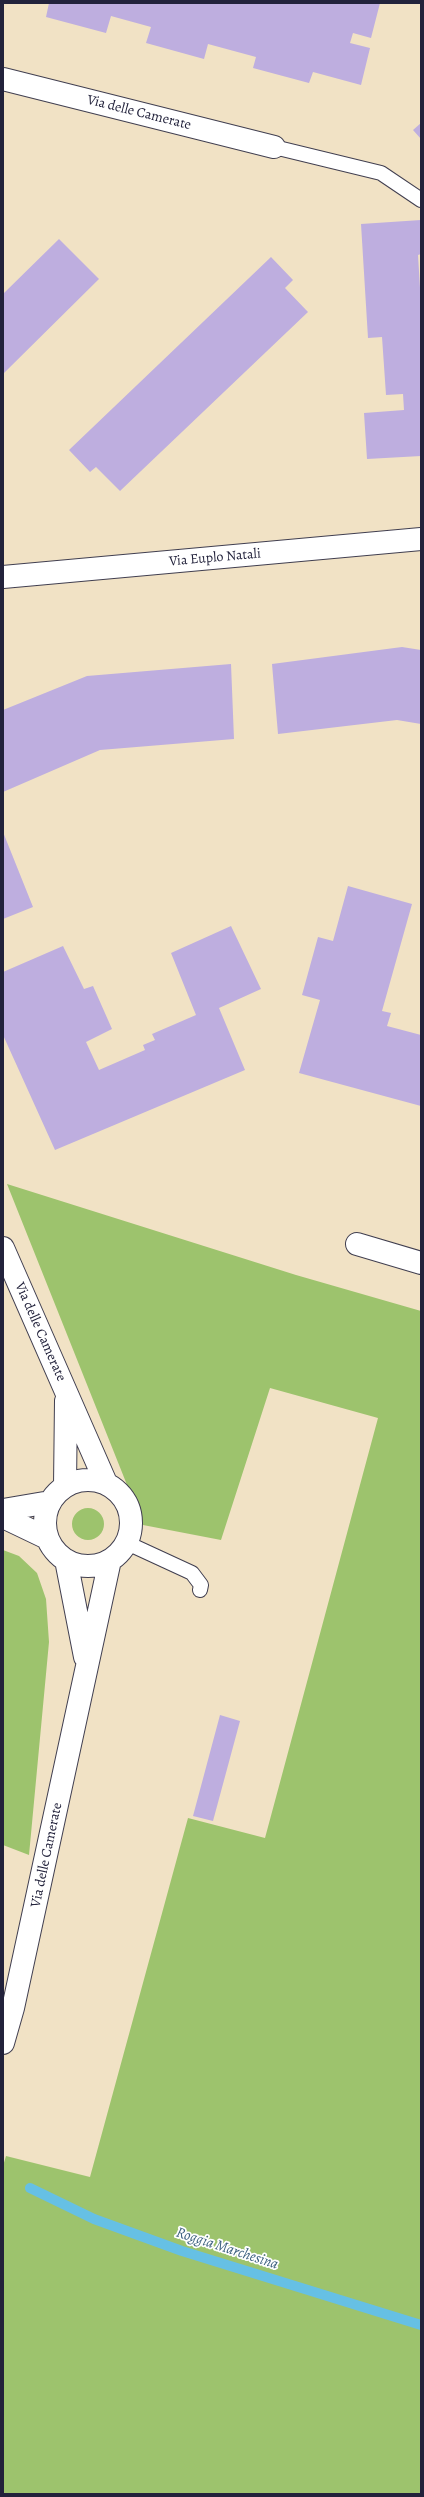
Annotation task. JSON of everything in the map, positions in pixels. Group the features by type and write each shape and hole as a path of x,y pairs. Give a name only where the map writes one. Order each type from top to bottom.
{"street":[{"name":"Via delle Camerate","path":"3,79 274,147"},
{"name":"Via Euplo Natali","path":"5,578 421,539"},
{"path":"357,1244 421,1263"},
{"name":"Via delle Camerate","path":"3,1248 106,1483 120,1494 129,1508 132,1525 127,1543 120,1553 110,1560 96,1566 80,1566 66,1560 55,1551 47,1538"},
{"name":"Via delle Camerate","path":"65,1486 67,1394"},
{"path":"47,1538 44,1524 50,1502 65,1486 85,1480 106,1483"},
{"path":"3,1510 50,1502"},
{"path":"3,1517 47,1538"},
{"name":"Via delle Camerate","path":"66,1560 87,1666"},
{"name":"Via delle Camerate","path":"3,2043 13,2008 110,1560"}],"lane":[{"path":"274,147 381,173 421,200"},
{"path":"127,1543 192,1573 201,1584 200,1590"}],"green space":[{"path":"7,1184 296,1275 421,1311 421,2494 3,2494 3,2166 6,2156 90,2177 188,1818 265,1838 378,1418 270,1388 221,1540 143,1525"},
{"path":"85,1508 91,1508 101,1515 104,1524 103,1530 97,1537 91,1540 85,1540 75,1533 72,1527 72,1521 79,1511"},
{"path":"3,1550 19,1556 37,1573 46,1599 49,1642 29,1855 3,1845"}],"building":[{"path":"49,3 380,3 371,38 353,33 350,43 370,48 361,85 313,72 309,83 253,68 256,57 208,44 204,59 146,43 151,27 111,16 106,33 46,17"},
{"path":"421,123 421,139 413,130"},
{"path":"421,220 421,254 418,255 421,304 421,456 367,459 364,413 404,410 403,394 386,395 382,337 368,338 361,224"},
{"path":"59,239 99,279 3,374 3,294"},
{"path":"271,257 293,280 285,288 308,312 120,491 96,467 90,472 69,450"},
{"path":"402,647 421,650 421,724 397,720 278,734 272,664"},
{"path":"231,664 234,739 100,750 3,792 3,710 87,676"},
{"path":"3,832 33,907 3,919"},
{"path":"348,886 412,904 382,1011 391,1013 387,1026 421,1035 421,1106 299,1073 320,1000 302,995 318,937 333,941"},
{"path":"231,926 261,989 219,1008 245,1070 55,1150 3,1035 3,972 63,946 84,989 93,986 112,1029 86,1042 99,1070 145,1050 143,1045 155,1040 152,1034 196,1015 171,953"},
{"path":"220,1715 240,1721 213,1821 193,1816"}],"waterway":[{"name":"Roggia Marchesina","path":"30,2188 94,2219 182,2251 421,2325"}]}
